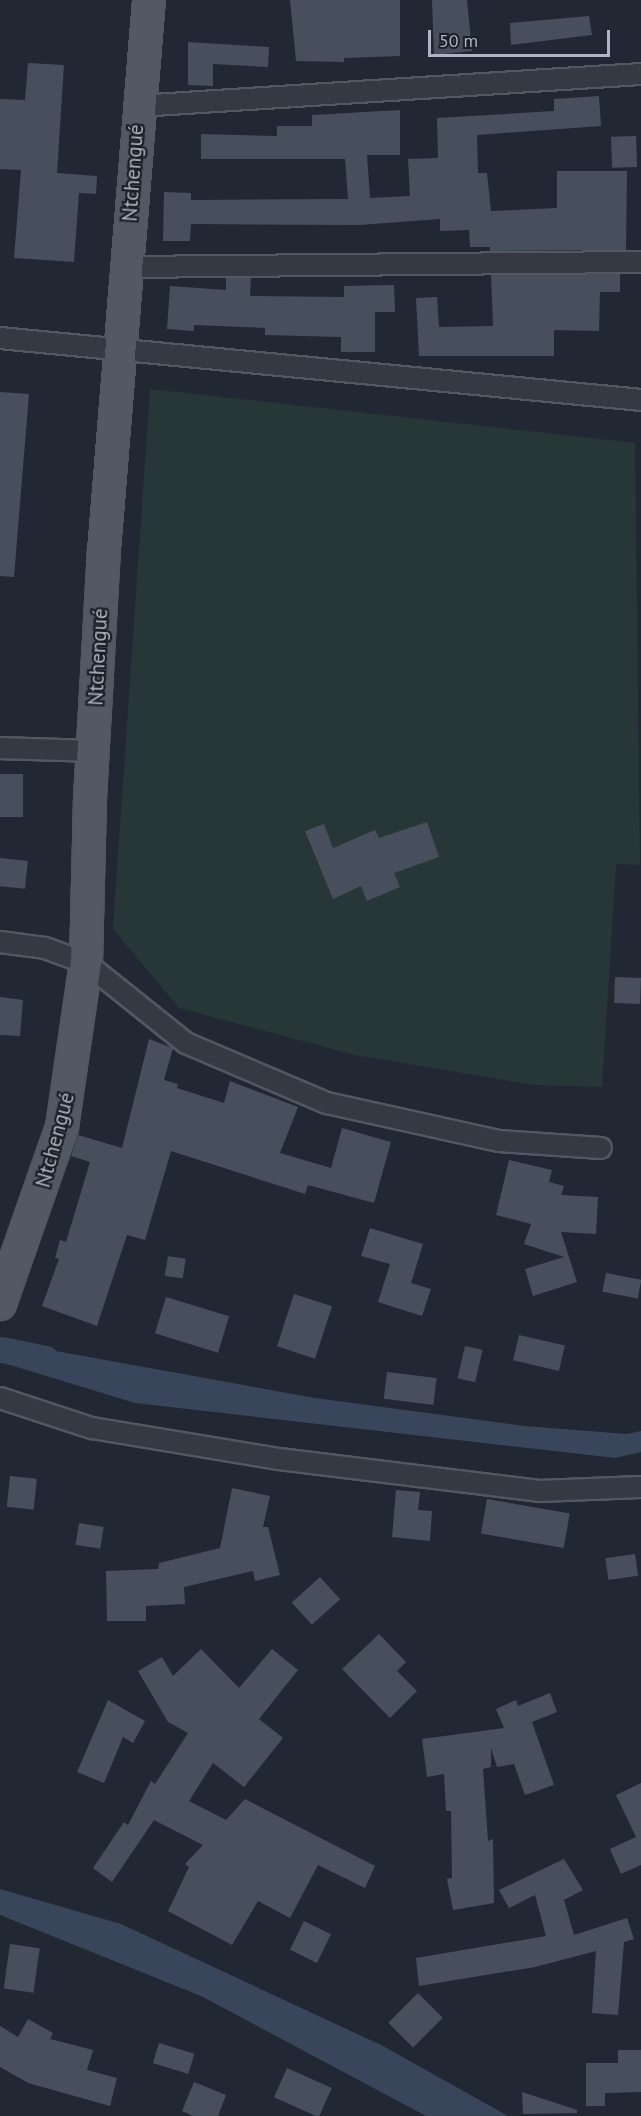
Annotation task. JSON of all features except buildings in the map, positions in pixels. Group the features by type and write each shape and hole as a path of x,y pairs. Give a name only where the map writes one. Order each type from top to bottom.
{"main road":[{"name":"Ntchengué","path":"0,1304 62,1127 86,963 93,751 118,350 148,0"}],"street":[{"path":"138,106 641,74"},
{"path":"125,267 641,262"},
{"path":"0,338 641,400"},
{"path":"0,748 93,751"},
{"path":"0,942 45,948 86,963 186,1043 327,1103 499,1142 601,1148"},
{"path":"0,1398 92,1428 279,1459 539,1491 641,1487"}],"shaded area":[{"path":"150,389 635,443 640,865 616,864 602,1087 534,1085 355,1055 179,1008 113,929"}],"water":[{"path":"17,1344 315,1398 525,1426 627,1434 641,1431 641,1452 615,1458 135,1403 7,1364"},
{"path":"0,1889 121,1924 383,2046 508,2116 426,2116 201,1996 0,1915"}],"waterway":[{"path":"2,1350 46,1359"}]}
